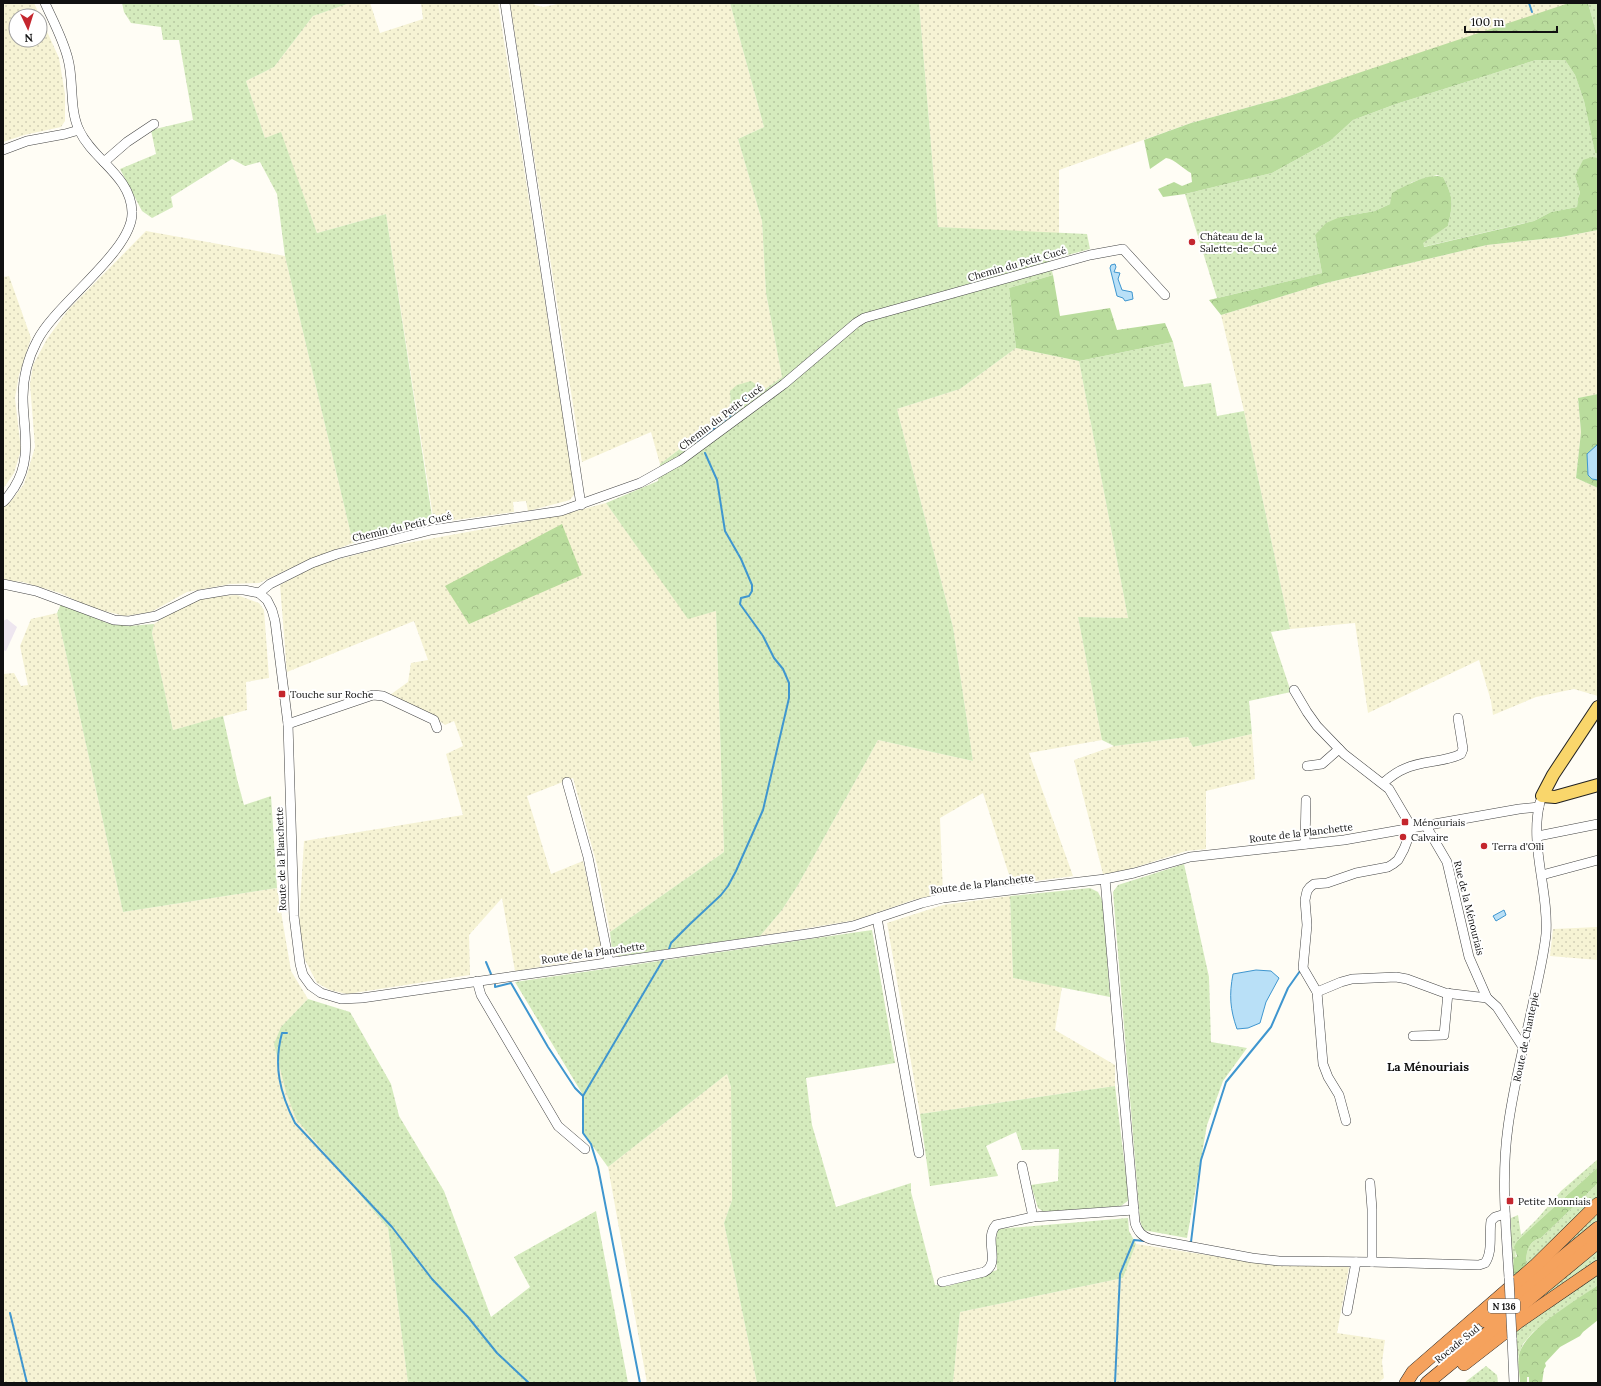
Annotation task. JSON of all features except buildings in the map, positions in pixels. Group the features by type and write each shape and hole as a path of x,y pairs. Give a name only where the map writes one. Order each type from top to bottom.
{"highway":[{"path":"1407,1383 1414,1372 1536,1265 1598,1204"},
{"name":"Rocade Sud","path":"1407,1383 1598,1228"},
{"name":"Rocade Sud","path":"1427,1383 1598,1242"},
{"path":"1438,1383 1598,1266"}],"main road":[{"name":"Route de Chantepie","path":"1541,802 1553,775 1598,707"},
{"path":"1541,802 1598,785"}],"street":[{"path":"3,502 23,472 26,454 23,395 25,375 37,340 60,310 115,250 126,235 132,221 132,204 127,191 114,172 87,144 79,130 74,108 68,59 62,39 45,3"},
{"path":"505,3 581,505"},
{"path":"104,162 127,142 154,124"},
{"path":"3,150 27,141 79,130"},
{"name":"Chemin du Petit Cucé","path":"259,593 270,584 312,563 337,554 431,530 561,512 640,483 682,460 784,384 856,323 864,318 1090,256 1123,249 1165,295"},
{"path":"3,584 36,591 114,620 144,619 156,616 199,595 229,590 244,590 259,593"},
{"name":"Route de la Planchette","path":"259,593 267,600 275,621 288,724 294,916 300,964 303,975 312,986 321,993 341,999 362,998 814,933 853,926 922,903 943,898 1106,879 1190,857 1358,838 1524,808 1541,802"},
{"path":"1294,690 1307,712 1339,749 1389,789 1412,828 1404,849 1398,860 1393,864 1388,867 1356,872 1327,882 1314,884 1307,892 1305,900 1307,926 1303,968 1317,992 1323,1064 1328,1077 1339,1095 1346,1121"},
{"path":"288,724 373,695 383,696 434,720 437,728"},
{"path":"1383,783 1404,769 1418,764 1455,758 1461,754 1463,749 1458,718"},
{"path":"1307,766 1322,764 1339,749"},
{"path":"567,782 588,856 609,962"},
{"path":"1305,844 1306,800"},
{"name":"Route de Chantepie","path":"1514,1383 1503,1176 1508,1127 1546,936 1546,915 1538,836 1541,802"},
{"path":"1538,836 1598,824"},
{"name":"Rue de la Ménouriais","path":"1426,826 1447,862 1469,957 1487,998 1497,1006 1521,1044 1524,1046"},
{"path":"1542,875 1598,860"},
{"path":"1106,879 1135,1224 1138,1231 1150,1239 1252,1258 1279,1261 1479,1265 1485,1264 1490,1253 1490,1221 1495,1217 1505,1214"},
{"path":"877,918 919,1153"},
{"path":"1317,992 1352,979 1396,977 1407,978 1448,993 1487,998"},
{"path":"476,981 481,996 558,1126 585,1149"},
{"path":"1412,1036 1444,1035 1448,993"},
{"path":"1022,1166 1033,1217"},
{"path":"1370,1183 1372,1209 1372,1262"},
{"path":"942,1282 984,1272 989,1269 992,1264 990,1235 992,1229 996,1225 1033,1217 1134,1210"},
{"path":"1347,1311 1356,1262"}],"shaded area":[{"path":"3,3 34,3 36,8 8,8 8,48 48,48 48,34 59,58 65,94 65,121 61,127 24,135 3,142"},
{"path":"350,3 370,3 380,33 423,19 421,3 498,3 575,493 570,500 528,511 526,501 513,502 514,512 434,523 386,214 317,233 281,133 265,138 246,81 274,67 313,16"},
{"path":"510,3 533,3 543,7 562,3 730,3 764,127 738,139 762,221 766,293 782,377 764,390 730,391 731,410 660,464 651,432 582,462"},
{"path":"919,3 1570,4 1286,97 1191,123 1059,170 1059,234 938,227"},
{"path":"1598,230 1598,394 1578,398 1581,432 1576,478 1598,488 1598,696 1574,689 1536,697 1493,715 1491,701 1479,660 1368,713 1355,623 1290,629 1244,411 1221,315 1326,283 1487,245 1561,237"},
{"path":"146,231 285,256 353,543 310,559 259,583 230,584 187,592 151,612 125,616 92,608 60,593 23,582 3,580 3,508 12,500 24,484 35,447 30,384 33,365 47,339 68,310"},
{"path":"9,276 31,338 19,375 15,398 21,450 14,473 3,489 3,277"},
{"path":"1016,348 1079,361 1128,618 1078,617 1102,740 1029,753 1073,876 1012,884 983,793 940,818 943,893 913,900 856,920 760,936 782,910 798,885 878,740 973,761 953,627 897,409 960,389"},
{"path":"606,503 688,618 716,611 724,852 610,932 597,865 573,778 527,796 551,874 583,861 602,946 601,957 515,971 502,898 469,935 470,975 347,994 330,990 317,983 305,960 299,923 304,841 463,815 446,754 463,746 454,721 445,725 429,713 390,695 408,682 411,663 428,660 414,621 287,672 280,585 317,565 385,547 561,515"},
{"path":"237,595 259,603 264,610 269,678 246,682 247,710 173,730 152,633 154,624 166,616 203,597"},
{"path":"57,613 123,912 277,888 291,971 308,999 281,1027 296,1119 388,1228 408,1383 3,1383 3,674 14,673 21,686 28,685 20,646 31,619"},
{"path":"7,619 17,627 6,651 3,650 3,621"},
{"path":"1252,734 1255,779 1206,791 1206,849 1186,851 1124,871 1103,874 1074,760 1114,746 1188,737 1193,747"},
{"path":"1010,896 1013,978 1062,987 1055,1030 1115,1065 1115,1086 920,1114 887,923 943,905"},
{"path":"1598,927 1598,960 1550,956 1553,929"},
{"path":"727,1074 731,1087 732,1200 724,1223 757,1383 647,1383 608,1167"},
{"path":"1136,1244 1271,1265 1349,1267 1337,1333 1385,1340 1382,1362 1384,1378 1378,1383 953,1383 960,1312 1123,1278"}],"green space":[{"path":"122,3 350,3 313,16 274,67 246,81 265,138 281,132 317,233 386,214 433,523 353,543 285,256 277,194 260,162 245,166 232,159 171,197 173,207 152,218 142,211 120,169 156,154 151,130 193,120 179,40 163,40 161,27 131,23 124,12"},
{"path":"730,3 919,3 938,227 1087,234 1090,249 1049,260 1053,275 1009,288 1016,348 960,389 897,409 953,627 973,761 878,740 798,885 782,910 760,936 619,956 612,951 610,932 724,852 716,611 688,619 606,503 658,481 660,464 731,410 730,391 737,385 751,381 764,390 782,377 766,293 762,221 738,139 764,127"},
{"path":"1569,3 1588,3 1597,35 1598,154 1595,153 1584,101 1575,75 1565,60 1536,60 1396,104 1353,120 1330,141 1272,173 1185,194 1163,197 1158,189 1174,182 1182,186 1192,182 1191,173 1173,160 1166,158 1150,169 1144,140 1191,123 1286,97"},
{"path":"1588,3 1598,3 1598,45 1597,35"},
{"path":"1536,60 1565,60 1575,75 1584,101 1595,153 1598,154 1598,158 1575,176 1580,193 1577,207 1551,212 1534,221 1423,247 1422,243 1448,226 1450,218 1452,206 1451,196 1443,177 1437,175 1412,182 1390,204 1375,211 1340,217 1315,235 1322,273 1217,298 1185,194 1272,173 1330,141 1353,120 1396,104"},
{"path":"1592,157 1598,158 1598,230 1561,237 1487,245 1326,283 1221,315 1209,300 1322,273 1315,235 1326,223 1340,217 1375,211 1390,204 1392,193 1431,176 1443,177 1451,196 1452,206 1448,226 1423,243 1424,247 1534,221 1551,212 1577,207 1580,193 1575,176 1583,160"},
{"path":"1053,275 1060,316 1110,308 1117,330 1165,323 1173,342 1079,361 1016,348 1009,288"},
{"path":"1173,342 1184,387 1211,383 1217,416 1244,411 1290,629 1271,632 1291,692 1249,701 1252,734 1193,747 1188,737 1114,746 1102,740 1078,617 1128,618 1079,361"},
{"path":"1598,394 1598,488 1576,478 1581,432 1578,398"},
{"path":"562,524 582,575 469,624 445,586"},
{"path":"61,604 107,623 129,626 154,624 152,633 173,730 223,716 244,805 271,796 277,888 123,912 57,613"},
{"path":"1184,864 1209,977 1211,1042 1247,1048 1223,1081 1207,1125 1187,1238 1143,1230 1140,1220 1113,892 1118,885"},
{"path":"1090,888 1098,892 1103,902 1110,997 1013,978 1010,896"},
{"path":"872,930 895,1063 806,1078 812,1125 836,1207 911,1183 911,1192 935,1285 949,1286 997,1270 995,1245 998,1229 1128,1218 1129,1231 1136,1244 1123,1278 960,1312 953,1383 757,1383 724,1223 732,1200 731,1087 727,1074 608,1167 583,1133 583,1095 515,982"},
{"path":"308,999 350,1012 391,1084 399,1116 444,1191 491,1317 530,1287 514,1257 596,1211 628,1383 408,1383 388,1228 296,1119 286,1092 274,1044 281,1027"},
{"path":"1115,1086 1129,1200 1121,1206 1044,1212 1038,1208 1031,1185 1058,1181 1059,1149 1022,1150 1016,1132 986,1146 998,1176 930,1186 920,1114"},
{"path":"1598,1159 1598,1167 1517,1241 1516,1266 1513,1275 1511,1260 1511,1218 1518,1215 1521,1235 1561,1191"},
{"path":"1598,1167 1598,1183 1541,1238 1530,1245 1526,1257 1526,1266 1513,1276 1514,1259 1517,1256 1514,1247 1517,1241"},
{"path":"1598,1183 1598,1198 1526,1266 1526,1257 1530,1245 1541,1238"},
{"path":"1598,1207 1598,1220 1528,1275"},
{"path":"1598,1250 1598,1263 1515,1317"},
{"path":"1598,1271 1598,1285 1533,1332 1523,1344 1518,1357 1516,1331"},
{"path":"1598,1285 1598,1320 1580,1336 1560,1347 1545,1363 1546,1366 1544,1369 1542,1383 1529,1383 1529,1377 1527,1377 1527,1383 1520,1383 1518,1358 1523,1345 1531,1335 1552,1316"},
{"path":"1486,1366 1497,1375 1498,1383 1464,1383"}],"water":[{"path":"1115,264 1116,267 1114,272 1120,273 1118,279 1122,290 1132,292 1133,299 1125,301 1123,298 1117,296 1110,268 1111,265"},
{"path":"1598,444 1598,480 1592,479 1588,475 1587,454"},
{"path":"1504,910 1506,915 1496,921 1493,916"},
{"path":"1256,970 1271,971 1279,978 1266,1002 1260,1023 1248,1028 1237,1029 1231,1002 1233,974"}],"waterway":[{"path":"1529,3 1532,12"},
{"path":"698,441 740,408 747,395"},
{"path":"669,949 671,943 721,895 736,871 763,810 789,698 789,683 783,669 774,658 763,636 740,604 741,598 749,596 752,591 752,585 741,559 725,531 717,480 705,453"},
{"path":"640,1383 598,1167 591,1144 583,1133 583,1096 663,960"},
{"path":"486,962 491,974"},
{"path":"1189,1242 1191,1242 1201,1160 1226,1082 1271,1027 1288,988 1300,971"},
{"path":"495,984 495,987 511,983 548,1047 575,1088 583,1096"},
{"path":"287,1033 282,1033 279,1045 278,1068 285,1101 295,1123 392,1227 432,1279 468,1317 497,1353 529,1383"},
{"path":"1115,1383 1120,1274 1134,1240 1144,1241"},
{"path":"10,1313 27,1383"}],"place":[{"name":"Château de la Salette-de-Cucé","path":"1192,242"},
{"name":"Touche sur Roche","path":"282,694"},
{"name":"Ménouriais","path":"1405,822"},
{"name":"Calvaire","path":"1403,837"},
{"name":"Terra d'Oïli","path":"1484,846"},
{"name":"Petite Monniais","path":"1510,1201"}],"district":[{"name":"La Ménouriais","path":"1428,1066"}]}
